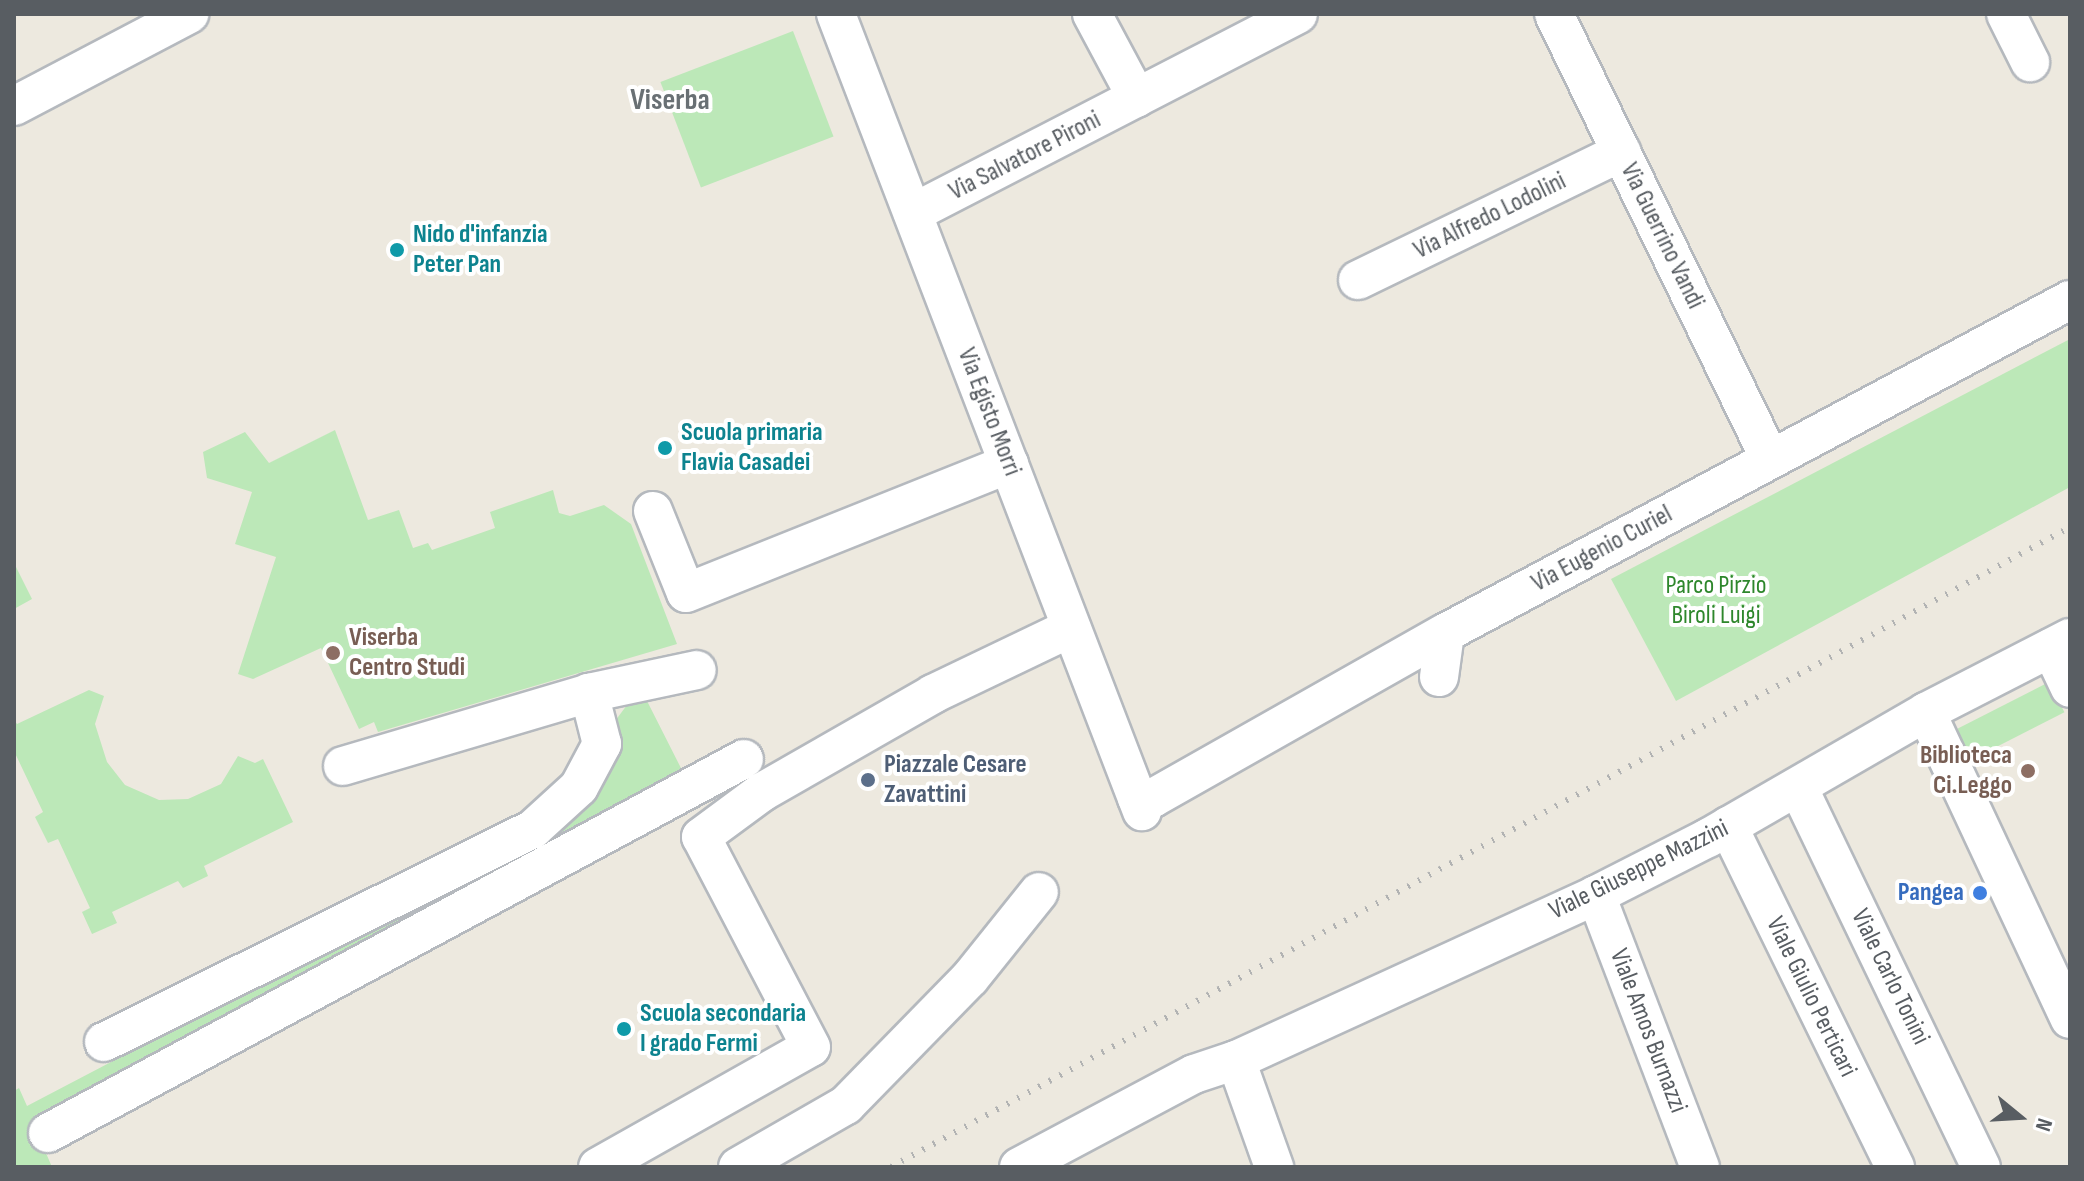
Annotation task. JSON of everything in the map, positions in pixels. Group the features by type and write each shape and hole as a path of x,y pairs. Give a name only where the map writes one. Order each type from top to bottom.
{"street":[{"path":"14,106 189,14"},
{"name":"Via Egisto Morri","path":"836,14 1139,804"},
{"path":"1092,14 1137,98"},
{"name":"Via Salvatore Pironi","path":"913,213 1298,14"},
{"name":"Via Guerrino Vandi","path":"1554,14 1770,459"},
{"path":"2006,14 2030,62"},
{"name":"Via Alfredo Lodolini","path":"1358,280 1622,152"},
{"name":"Via Eugenio Curiel","path":"1139,804 1445,633 2070,300"},
{"path":"653,511 686,593 1009,464"},
{"path":"598,1167 811,1047 701,837 762,792 933,694 1071,628"},
{"path":"1439,677 1445,633"},
{"path":"2060,643 2070,688"},
{"name":"Viale Giuseppe Mazzini","path":"1019,1167 1194,1074 1236,1060 1596,895 1728,826 1926,712 2060,643"},
{"path":"343,766 589,693 697,670"},
{"path":"104,1042 533,829 579,787 602,744 589,693"},
{"path":"1926,712 2070,1019"},
{"path":"48,1133 744,759"},
{"name":"Viale Carlo Tonini","path":"1798,787 1981,1167"},
{"name":"Viale Giulio Perticari","path":"1728,826 1895,1167"},
{"path":"738,1167 846,1105 970,978 1039,892"},
{"name":"Viale Amos Burnazzi","path":"1596,895 1700,1167"},
{"path":"1236,1060 1274,1167"},
{"name":"Viale Giuseppe Mazzini","path":"1061,1167 1129,1128 1194,1074"}],"green space":[{"path":"793,31 833,136 701,187 660,82"},
{"name":"Parco Pirzio Biroli Luigi","path":"2070,339 2070,487 1676,701 1611,579"},
{"path":"335,430 368,520 399,510 413,548 428,543 432,550 495,528 490,512 553,490 559,513 570,516 604,505 631,524 677,644 378,732 374,722 359,729 321,648 253,679 238,674 276,557 235,544 252,492 207,478 203,452 245,432 269,463"},
{"path":"14,563 32,599 14,609"},
{"path":"2049,682 2064,712 1966,762 1951,732"},
{"path":"89,690 104,696 95,724 107,762 125,785 159,800 188,799 221,784 238,756 255,763 263,759 293,822 204,866 208,876 183,888 178,881 112,912 117,923 92,934 82,912 90,908 58,839 48,843 35,817 43,812 14,751 14,720 17,724"},
{"path":"645,697 686,778 36,1130 52,1167 14,1167 14,1091 19,1088 27,1106 554,830 601,791 614,762 611,742 615,721 630,701"}],"railway":[{"path":"891,1167 2070,527"}],"place":[{"name":"Nido d'infanzia Peter Pan","path":"397,250"},
{"name":"Scuola primaria Flavia Casadei","path":"665,448"},
{"name":"Viserba Centro Studi","path":"333,653"},
{"name":"Biblioteca Ci.Leggo","path":"2028,771"},
{"name":"Piazzale Cesare Zavattini","path":"868,780"},
{"name":"Pangea","path":"1980,893"},
{"name":"Scuola secondaria I grado Fermi","path":"624,1029"}],"district":[{"name":"Viserba","path":"670,100"}]}
